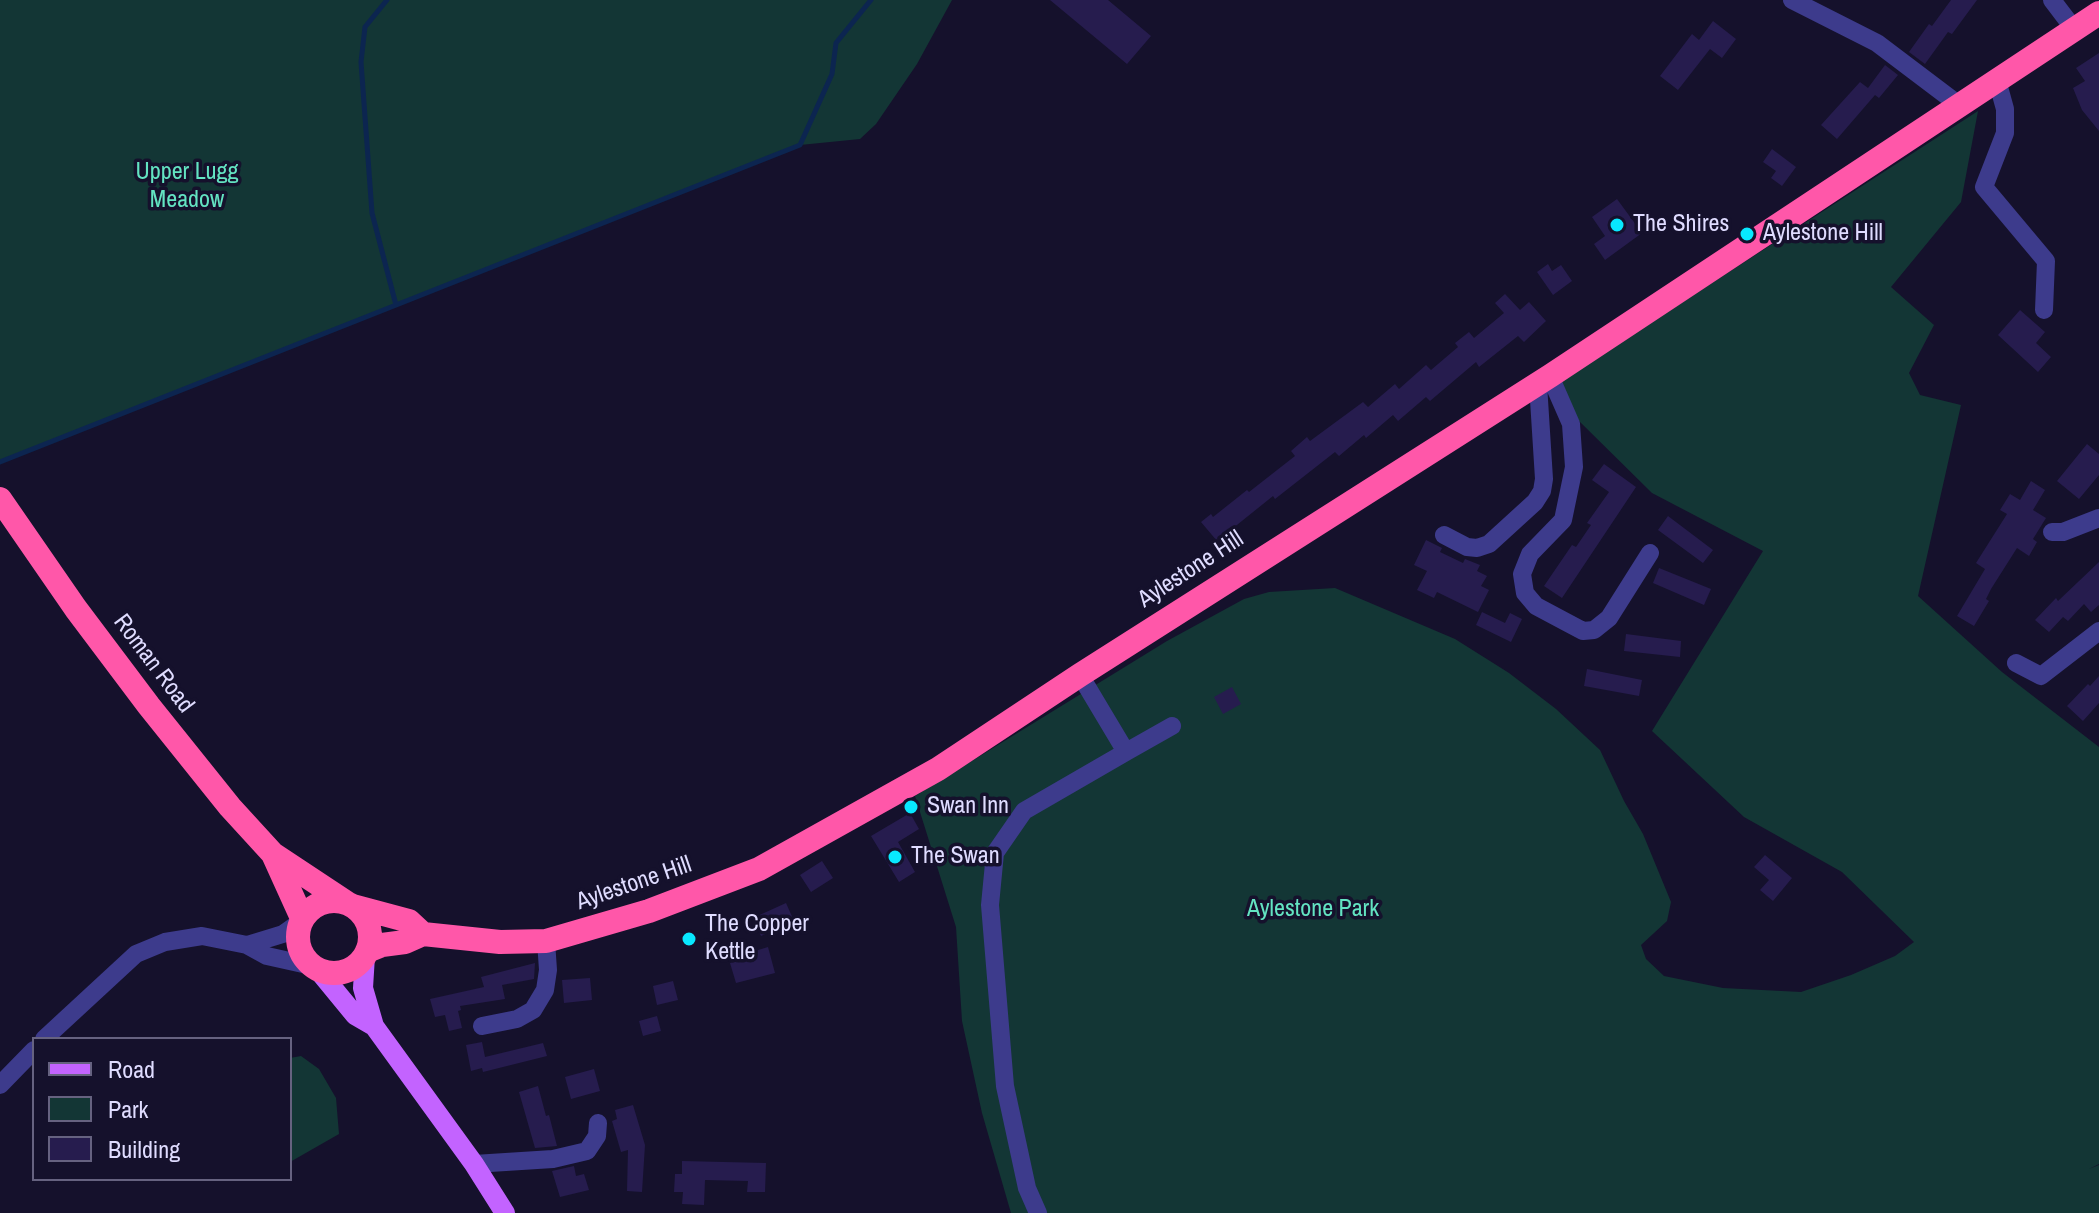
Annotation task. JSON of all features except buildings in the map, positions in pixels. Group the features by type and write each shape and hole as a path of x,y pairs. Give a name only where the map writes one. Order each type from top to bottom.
{"highway":[{"name":"Aylestone Hill","path":"366,954 382,945 405,942 423,934 500,942 546,941 649,911 759,869 938,769 1544,380 2099,13"},
{"name":"Roman Road","path":"0,499 76,609 167,730 273,854 350,904"},
{"name":"Roman Road","path":"273,854 301,920"},
{"path":"326,901 350,904 361,912 370,931 366,954 349,970 328,973 315,968 303,958 298,946 301,920 309,910 326,901"},
{"name":"Aylestone Hill","path":"350,904 409,921 423,934"}],"main road":[{"path":"366,954 363,988 374,1026 474,1164 505,1213"},
{"path":"315,968 355,1015 374,1026"}],"street":[{"path":"1792,0 1877,43 1959,105"},
{"path":"2052,0 2074,29"},
{"path":"1997,80 2005,109 2005,133 1984,187 2046,261 2044,310"},
{"path":"1444,535 1467,547 1489,544 1535,502 1542,491 1544,479 1544,380"},
{"path":"1544,380 1571,424 1574,467 1563,520 1530,554 1522,574 1525,593 1536,606 1583,631 1594,630 1609,618 1650,553"},
{"path":"2052,532 2063,532 2099,518"},
{"path":"2016,663 2041,676 2099,631"},
{"path":"1080,675 1126,752"},
{"path":"1038,1213 1027,1188 1005,1086 990,905 995,853 1024,811 1172,726"},
{"path":"247,945 283,934 301,920"},
{"path":"46,1037 136,954 165,942 202,936 247,945 267,956 315,968"},
{"path":"482,1026 517,1019 533,1010 545,990 548,970 546,941"},
{"path":"0,1085 32,1052"},
{"path":"474,1164 553,1159 587,1151 597,1136 598,1123"}],"green space":[{"name":"Upper Lugg Meadow","path":"0,0 952,0 917,64 876,124 860,139 800,145 0,462"},
{"name":"Aylestone Park","path":"1978,111 1961,202 1891,287 1934,325 1909,373 1920,395 1961,405 1918,596 2002,672 2099,747 2099,1164 2089,1169 2099,1165 2099,1213 1011,1213 982,1113 962,1021 956,927 915,796 1167,641 1244,599 1269,592 1335,588 1455,639 1509,673 1556,709 1600,750 1643,834 1671,902 1667,921 1641,945 1646,959 1664,976 1723,988 1801,992 1895,956 1914,942 1842,872 1744,817 1652,731 1763,551 1652,493 1579,421 1559,382"},
{"path":"301,1056 319,1069 336,1098 339,1134 292,1161 292,1058"}],"waterway":[{"path":"387,0 365,27 361,62 372,213 396,305"},
{"path":"0,462 800,145 832,74 836,43 871,0"}],"place":[{"name":"The Shires","path":"1617,225"},
{"name":"Aylestone Hill","path":"1747,234"},
{"name":"Swan Inn","path":"911,807"},
{"name":"The Swan","path":"895,857"},
{"name":"The Copper Kettle","path":"689,939"}]}
